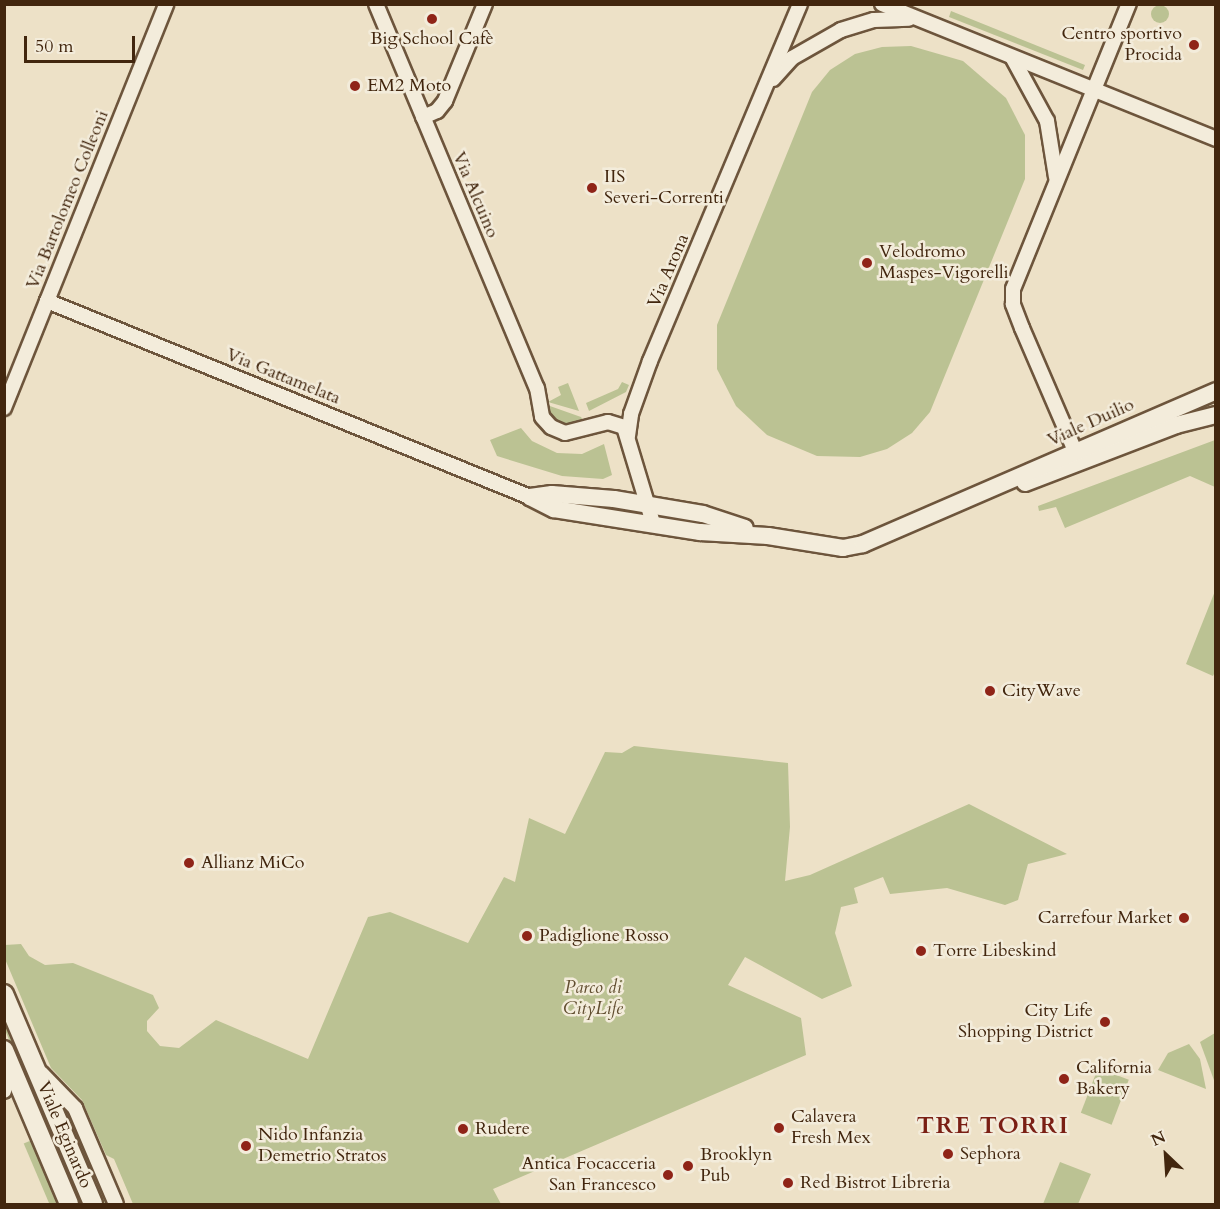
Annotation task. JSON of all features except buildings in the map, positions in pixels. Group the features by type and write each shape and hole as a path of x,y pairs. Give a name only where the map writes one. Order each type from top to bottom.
{"main road":[{"name":"Viale Eginardo","path":"4,994 93,1204"},
{"name":"Viale Eginardo","path":"7,1056 69,1204"}],"street":[{"name":"Via Bartolomeo Colleoni","path":"4,408 166,4"},
{"name":"Via Alcuino","path":"376,4 540,400 544,420 560,432 613,422 624,427 628,437"},
{"path":"423,117 437,111 445,101 485,4"},
{"name":"Via Arona","path":"628,437 631,414 650,361 800,4"},
{"path":"882,4 1215,139"},
{"path":"1075,451 1013,304 1013,289 1129,4"},
{"name":"Via Arona","path":"765,87 792,58 841,30 874,20 918,19"},
{"path":"1012,57 1047,121 1056,180"},
{"name":"Via Gattamelata","path":"47,301 530,497"},
{"name":"Viale Duilio","path":"530,497 555,509 700,532 768,536 843,548 863,544 1215,391"},
{"name":"Viale Duilio","path":"984,492 1052,475 1176,425 1215,415"},
{"path":"628,437 653,523"},
{"name":"Viale Duilio","path":"530,497 552,494 646,504 703,514 768,536"},
{"path":"4,1091 7,1056"},
{"name":"Viale Eginardo","path":"34,1065 75,1108 116,1204"}],"green space":[{"path":"1160,5 1166,8 1169,14 1166,20 1160,23 1154,20 1151,14 1154,8"},
{"path":"951,11 1085,65 1083,70 949,17"},
{"name":"Velodromo Maspes-Vigorelli","path":"911,46 963,61 1006,98 1025,135 1025,179 930,412 912,433 887,449 860,457 817,456 767,435 736,406 717,369 717,325 812,92 830,70 855,54 882,47"},
{"path":"622,382 629,385 626,392 589,411 586,403 618,389"},
{"path":"568,383 579,411 548,402 561,395 558,387"},
{"path":"547,405 581,417 584,422 571,426 555,421"},
{"path":"521,428 532,441 557,453 582,454 604,444 612,475 603,479 562,476 497,456 490,440"},
{"path":"1215,440 1215,487 1190,476 1065,528 1056,507 1039,511 1038,506"},
{"path":"1215,591 1216,670 1213,676 1186,664"},
{"name":"Parco di CityLife","path":"634,746 788,763 790,827 785,881 810,875 969,804 1067,854 1028,864 1018,900 1005,905 947,888 890,894 883,877 854,888 858,903 841,907 835,933 852,986 822,999 745,957 728,985 801,1018 806,1055 493,1189 501,1204 133,1204 114,1159 106,1155 82,1100 51,1068 5,959 5,945 21,944 29,956 45,965 73,963 153,995 159,1008 147,1021 147,1031 160,1046 179,1048 216,1020 308,1059 368,917 390,912 468,943 504,877 515,882 529,818 565,834 605,752 622,753"},
{"path":"4,1017 84,1204 78,1204 5,1030"},
{"path":"1215,1033 1215,1083 1200,1042"},
{"path":"1189,1044 1200,1059 1206,1089 1158,1070 1168,1053"},
{"path":"1098,1068 1129,1080 1112,1125 1081,1113"},
{"path":"62,1106 72,1114 110,1204 104,1204"},
{"path":"32,1140 59,1204 49,1204 24,1144"},
{"path":"1060,1162 1091,1174 1078,1204 1043,1204"}],"place":[{"name":"Big School Cafè","path":"432,19"},
{"name":"Centro sportivo Procida","path":"1194,45"},
{"name":"EM2 Moto","path":"355,86"},
{"name":"IIS Severi-Correnti","path":"592,188"},
{"name":"Velodromo Maspes-Vigorelli","path":"867,263"},
{"name":"CityWave","path":"990,691"},
{"name":"Allianz MiCo","path":"189,863"},
{"name":"Carrefour Market","path":"1184,918"},
{"name":"Padiglione Rosso","path":"527,936"},
{"name":"Torre Libeskind","path":"921,951"},
{"name":"City Life Shopping District","path":"1105,1022"},
{"name":"California Bakery","path":"1064,1079"},
{"name":"Calavera Fresh Mex","path":"779,1128"},
{"name":"Rudere","path":"463,1129"},
{"name":"Nido Infanzia Demetrio Stratos","path":"246,1146"},
{"name":"Sephora","path":"948,1154"},
{"name":"Brooklyn Pub","path":"688,1166"},
{"name":"Antica Focacceria San Francesco","path":"668,1175"},
{"name":"Red Bistrot Libreria","path":"788,1183"}],"district":[{"name":"TRE TORRI","path":"993,1126"}]}
